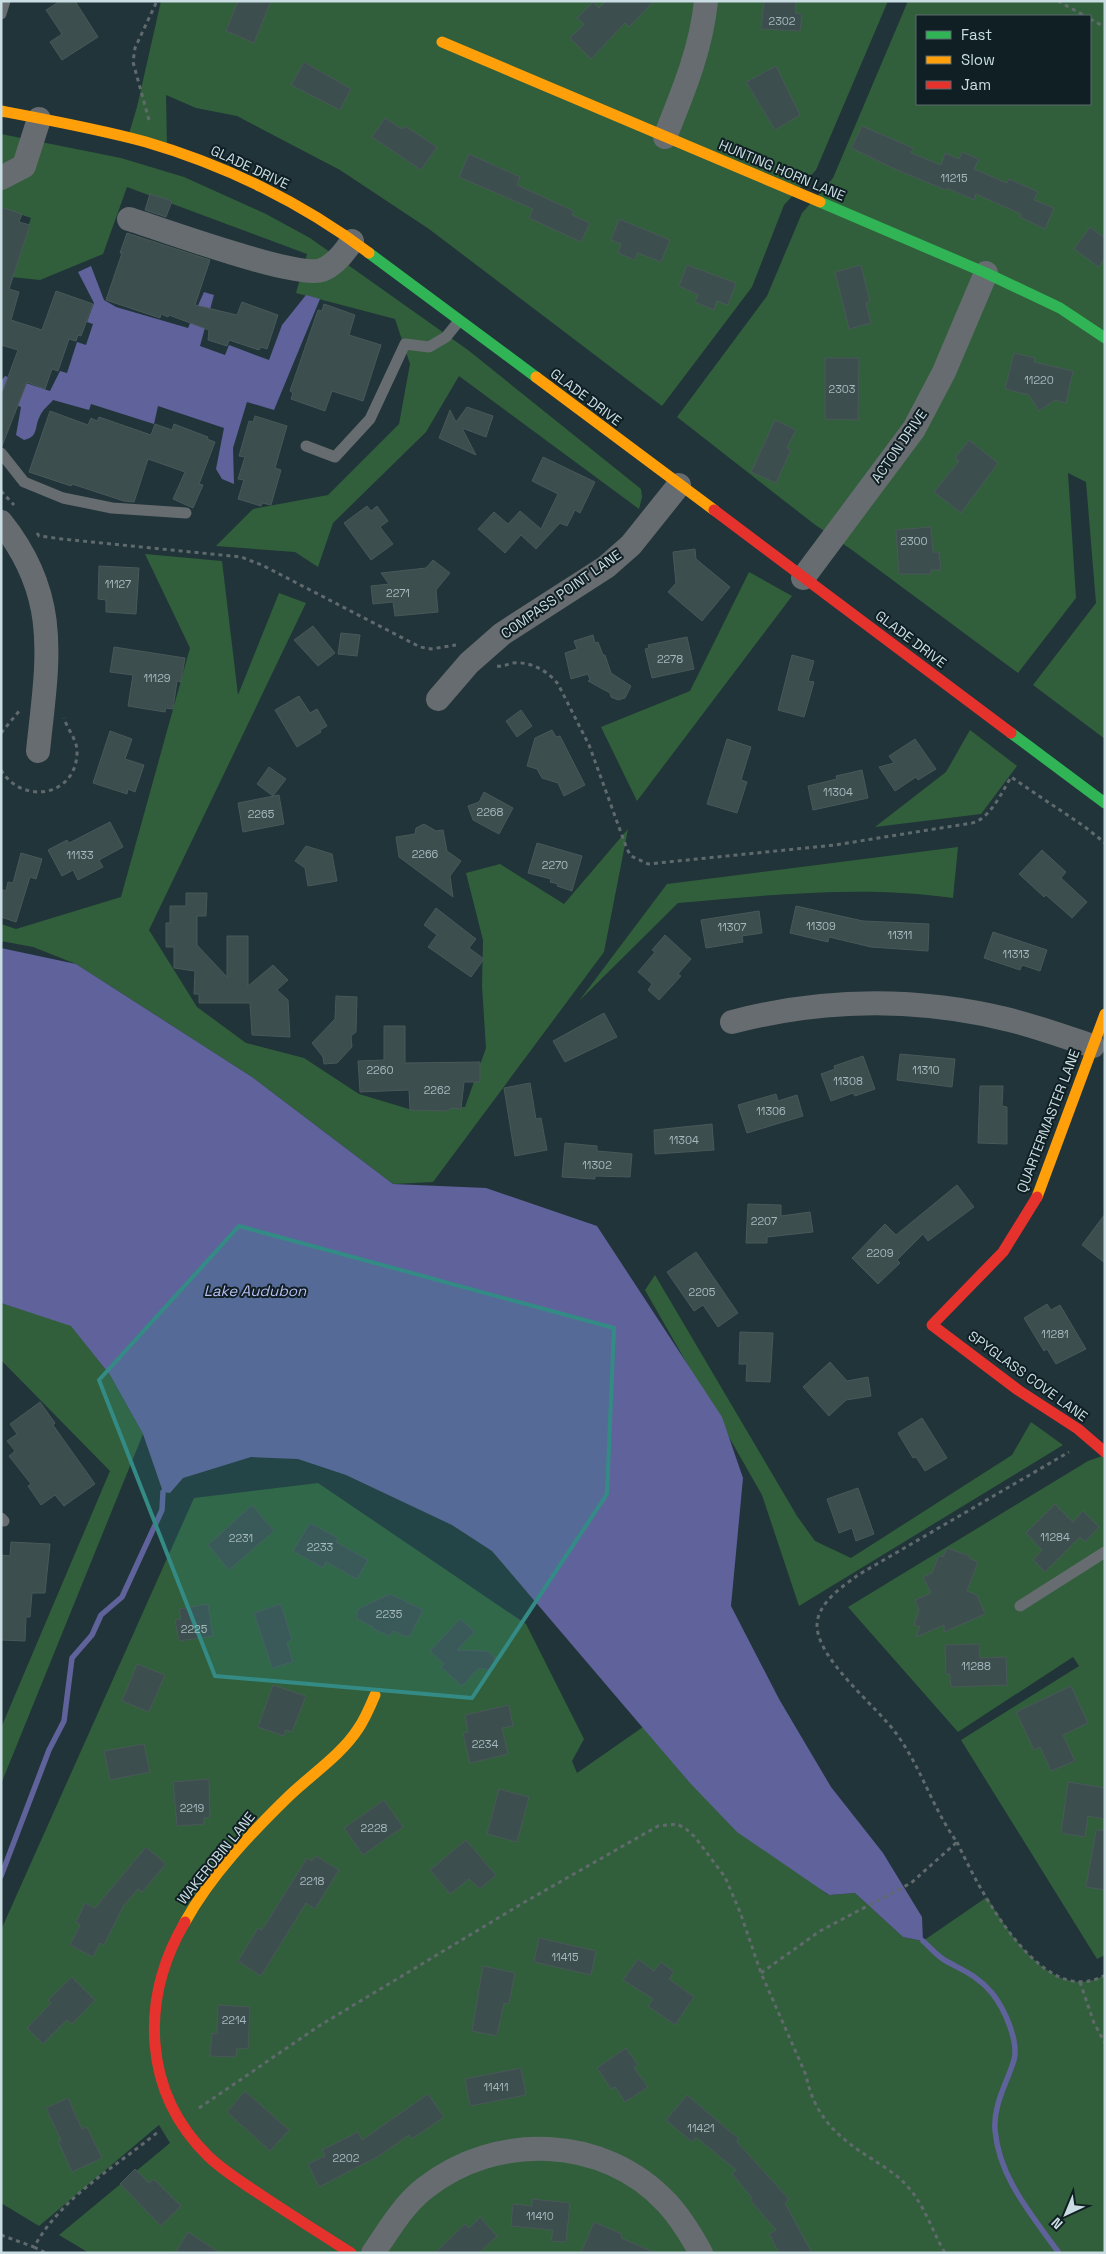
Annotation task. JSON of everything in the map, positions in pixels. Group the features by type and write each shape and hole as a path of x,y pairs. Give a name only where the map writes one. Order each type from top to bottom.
{"street":[{"path":"665,137 695,61 704,21 706,1"},
{"name":"HUNTING HORN LANE","path":"442,42 493,62 986,273 1060,308 1105,338"},
{"name":"GLADE DRIVE","path":"1,111 147,142 220,168 262,187 305,210 352,241 1105,803"},
{"path":"1,178 24,166 40,119"},
{"path":"130,219 265,262 302,269 321,270 342,256 352,241"},
{"name":"ACTON DRIVE","path":"803,578 914,428 948,364 986,273"},
{"name":"COMPASS POINT LANE","path":"438,699 477,656 502,634 606,567 631,545 679,484"},
{"path":"9,515 15,539 28,562 38,588 46,618 48,648 38,751"},
{"path":"732,1022 763,1014 810,1006 858,1002 908,1003 960,1009 1011,1020 1093,1046"},
{"name":"QUARTERMASTER LANE","path":"932,1325 1003,1252 1024,1221 1042,1188 1105,1014"},
{"name":"SPYGLASS COVE LANE","path":"932,1325 1018,1390 1078,1430 1105,1452"},
{"name":"WAKEROBIN LANE","path":"351,2253 218,2165 197,2144 178,2119 165,2090 156,2060 153,2032 154,1999 161,1968 174,1939 203,1894 242,1844 284,1801 349,1741 362,1723 375,1695"},
{"path":"373,2253 404,2208 424,2188 450,2171 478,2158 506,2151 537,2148 559,2149 591,2156 618,2167 644,2182 666,2202 681,2220 701,2253"}],"lane":[{"path":"1,14 5,1"},
{"path":"306,446 335,457 370,419 405,344 429,347 446,337 459,321"},
{"path":"1,453 24,482 63,498 112,508 186,513"},
{"path":"1020,1606 1105,1552"}],"path":[{"path":"147,142 150,122 133,62 135,48 157,1"},
{"path":"1058,1 1083,15"},
{"path":"1091,20 1105,27"},
{"path":"1,490 9,515"},
{"path":"34,529 39,536 241,557 262,565 420,647 431,649 458,646 501,667 511,663 532,665 552,676 566,697 589,745 627,849 631,856 648,864 835,845 979,822 986,816 1011,776 1085,827 1105,844"},
{"path":"1,733 21,706"},
{"path":"1092,1442 1060,1457 858,1574 834,1594 818,1617 818,1632 823,1645 848,1681 896,1734 924,1782 937,1811 957,1842 998,1915 1022,1949 1044,1968 1057,1975 1080,1982 1095,1980 1105,1975"},
{"path":"34,2248 45,2227 99,2175 178,2119 255,2071 319,2026 658,1826 677,1824 686,1829 725,1877 740,1912 761,1973 806,2075 810,2093 817,2110 840,2135 906,2185 919,2200 945,2253"},
{"path":"761,1973 820,1930 911,1883 957,1842"},
{"path":"1080,1982 1094,2023 1105,2043"},
{"path":"1,2235 46,2253"}],"highlighted area":[{"path":"239,1226 614,1328 607,1494 472,1698 215,1676 99,1380"}],"green space":[{"path":"161,1 888,1 816,170 784,205 752,287 662,406 429,229 340,170 237,116 196,108 166,95 167,148 128,137 137,107"},
{"path":"908,1 1105,1 1105,739 1033,685 1096,603 1086,482 1068,473 1076,598 1018,673 814,524 677,417 767,296 802,213 833,178"},
{"path":"1,134 121,158 184,177 266,214 310,238 468,350 641,489 642,497 639,509 459,376 426,432 333,523 318,567 295,552 216,546 253,509 328,495 399,424 410,364 395,319 296,293 307,254 127,187 103,254 40,280 11,277 31,218 1,208"},
{"path":"145,554 222,561 238,695 279,593 306,603 149,930 197,1007 246,1043 304,1058 359,1094 409,1109 465,1107 486,1048 482,986 483,940 466,873 500,864 564,904 628,829 604,952 433,1182 393,1184 252,1077 76,964 33,947 1,941 1,924 16,929 121,897 190,648"},
{"path":"749,572 792,596 637,801 601,727 690,691"},
{"path":"970,730 1017,766 981,814 875,827 946,772"},
{"path":"958,847 953,898 885,892 850,892 781,894 678,903 579,1001 667,884"},
{"path":"655,1275 797,1516 815,1541 851,1558 1012,1455 1031,1422 1063,1445 799,1606 762,1495 645,1290"},
{"path":"1,1303 71,1325 110,1375 143,1434 1,1784 1,1728 110,1471 1,1360"},
{"path":"1105,1455 1105,1955 1097,1959 961,1740 1079,1666 1073,1657 958,1732 848,1607 1088,1461"},
{"path":"318,1483 526,1624 584,1739 572,1761 577,1773 643,1727 689,1782 828,1895 855,1893 903,1937 923,1941 987,1897 1021,1946 1035,1961 1051,1973 1068,1980 1086,1981 1105,1975 1105,2253 89,2253 59,2235 170,2143 159,2125 39,2226 1,2203 1,1930 194,1498"}],"water":[{"path":"91,266 104,300 116,307 188,328 204,292 214,295 200,346 225,355 229,345 269,360 282,325 306,295 320,299 274,410 247,402 233,448 234,484 222,479 216,469 224,428 158,406 154,424 91,404 89,410 53,400 41,414 32,437 24,440 16,435 21,407 1,399 1,381 5,376 50,391 60,371 67,373 77,342 86,345 93,324 87,322 94,303 78,272"},
{"name":"Lake Audubon","path":"1,948 76,964 252,1077 393,1184 486,1188 597,1226 722,1417 743,1478 731,1606 779,1699 831,1787 883,1853 922,1917 923,1941 903,1937 855,1893 829,1895 737,1832 689,1782 492,1551 452,1525 346,1475 298,1459 251,1457 183,1478 170,1493 163,1492 143,1434 110,1375 71,1326 1,1303"}],"building":[{"path":"60,1 75,1 98,37 62,60 50,42 62,34 46,10"},
{"path":"238,1 271,1 254,43 226,31"},
{"path":"606,1 654,1 629,27 625,23 591,59 570,38 584,24 577,18 593,2 599,8"},
{"path":"764,1 796,1 795,13 802,14 800,31 761,29"},
{"path":"304,62 351,89 340,110 291,85"},
{"path":"776,66 800,115 775,130 746,82"},
{"path":"385,118 402,129 405,126 437,147 421,170 372,137"},
{"path":"862,126 913,148 911,153 941,165 945,153 959,159 962,152 979,159 974,169 1007,183 1009,179 1038,192 1034,200 1054,208 1045,229 1020,217 1021,214 976,194 974,200 947,188 946,190 897,170 851,148"},
{"path":"469,154 520,177 517,185 574,211 572,215 590,223 581,242 529,218 533,209 459,177"},
{"path":"150,194 172,201 166,217 145,210"},
{"path":"1,207 22,214 19,222 30,225 9,289 19,292 11,320 42,330 56,291 93,304 81,336 78,335 76,341 69,339 58,371 52,369 45,389 27,382 2,446 1,396 18,350 1,345"},
{"path":"619,219 670,240 661,262 638,253 635,260 618,253 621,244 611,240"},
{"path":"1090,227 1105,238 1105,258 1099,267 1074,249"},
{"path":"127,233 210,260 195,305 237,315 242,302 278,315 267,349 261,347 259,350 229,340 227,346 208,340 209,330 169,315 168,317 161,314 160,318 106,300"},
{"path":"687,265 736,283 728,305 717,301 714,310 695,302 698,295 679,286"},
{"path":"861,265 870,302 866,303 871,323 849,329 835,272"},
{"path":"324,304 355,315 349,335 381,345 363,401 332,391 325,411 291,399 293,393 290,391 318,310 322,311"},
{"path":"1014,353 1035,358 1034,362 1073,371 1066,403 1055,400 1039,411 1029,395 1005,389"},
{"path":"825,358 859,358 858,420 825,419"},
{"path":"467,407 493,416 486,437 462,428 476,455 439,438 450,410 456,422"},
{"path":"50,411 88,425 91,418 97,421 99,417 151,435 155,424 172,430 174,424 208,437 207,439 215,442 199,484 203,485 193,508 173,499 185,472 148,459 134,502 124,501 72,484 71,486 29,472"},
{"path":"255,416 287,426 275,468 281,470 271,505 262,503 261,506 238,499 244,480 238,479 245,457 239,456 249,421 253,422"},
{"path":"775,420 796,430 787,448 791,450 776,483 751,472"},
{"path":"969,440 998,463 961,513 934,492 959,461 955,458"},
{"path":"543,457 595,482 580,513 575,510 567,526 560,523 536,549 521,535 505,553 478,529 494,512 508,524 520,511 541,529 558,494 532,481"},
{"path":"367,506 371,511 377,506 388,521 380,527 393,544 371,560 344,523"},
{"path":"931,527 933,552 939,552 941,570 931,570 931,574 899,574 896,530"},
{"path":"695,549 696,559 730,587 702,621 668,592 676,583 673,552"},
{"path":"433,560 450,573 436,590 438,612 395,616 393,602 373,604 371,586 389,584 381,573 426,568"},
{"path":"99,566 139,568 136,614 106,612 106,600 98,599"},
{"path":"313,626 335,653 318,666 294,640"},
{"path":"341,633 360,635 357,656 338,654"},
{"path":"593,635 595,643 598,642 603,655 605,655 611,673 631,686 625,698 618,700 611,697 610,693 588,681 590,680 588,674 571,679 565,653 577,649 574,641"},
{"path":"687,637 694,669 652,678 645,649 649,648 648,645"},
{"path":"114,647 185,658 181,682 177,681 173,709 166,708 165,712 128,706 133,675 110,672"},
{"path":"792,655 814,661 808,681 814,682 804,717 778,710"},
{"path":"299,696 310,713 317,709 327,726 297,747 275,710"},
{"path":"521,710 532,726 517,737 506,721"},
{"path":"552,730 556,737 560,736 585,785 564,796 558,783 542,778 537,769 527,766 535,738"},
{"path":"110,731 132,739 125,759 144,765 135,792 128,789 127,794 93,783"},
{"path":"727,739 751,747 741,780 747,782 737,813 707,804"},
{"path":"915,739 936,769 918,780 916,777 895,791 879,767 894,763 889,756"},
{"path":"269,767 286,779 273,796 257,784"},
{"path":"862,770 868,798 813,810 808,786 837,779 836,776"},
{"path":"484,792 513,808 499,834 473,820 468,806 479,802"},
{"path":"279,795 284,824 243,832 238,803"},
{"path":"110,822 123,847 99,860 103,867 78,880 73,870 62,876 48,850 67,840 69,843"},
{"path":"424,824 436,831 443,830 447,851 461,861 450,876 453,897 399,857 396,837 415,834 416,828"},
{"path":"537,843 582,856 572,891 550,882 551,879 528,873"},
{"path":"306,846 332,854 337,881 308,886 305,868 295,861"},
{"path":"1042,850 1066,872 1061,878 1087,902 1072,918 1046,895 1044,897 1019,874"},
{"path":"21,853 42,859 36,879 30,877 16,922 1,917 1,889 6,891 8,882 13,883"},
{"path":"186,893 207,893 206,916 197,916 197,945 227,977 227,936 248,936 248,986 273,965 288,980 277,990 288,1000 290,1037 252,1035 250,1003 199,1003 199,994 194,994 195,971 174,968 174,947 166,947 166,923 170,923 170,906 186,906"},
{"path":"796,906 863,921 929,924 928,951 871,947 829,937 828,942 790,933"},
{"path":"436,908 476,939 469,948 484,959 471,977 428,947 437,935 424,925"},
{"path":"759,911 762,933 742,936 743,942 706,948 701,920"},
{"path":"993,932 1047,950 1040,971 1022,965 1020,970 984,958"},
{"path":"665,935 691,959 678,974 681,976 659,1000 648,990 652,984 638,972 655,952 652,950"},
{"path":"336,996 357,997 356,1032 351,1036 352,1047 337,1063 324,1064 323,1057 312,1043 335,1019"},
{"path":"604,1013 617,1037 565,1062 553,1041"},
{"path":"384,1026 405,1026 405,1063 480,1062 480,1082 464,1082 461,1109 451,1108 448,1111 410,1110 409,1090 360,1092 358,1061 384,1060"},
{"path":"900,1054 955,1059 952,1087 897,1080"},
{"path":"863,1056 875,1089 855,1096 853,1093 831,1101 821,1074 835,1069 834,1066"},
{"path":"530,1083 536,1119 541,1118 547,1150 515,1156 504,1088"},
{"path":"980,1086 1003,1086 1002,1106 1007,1107 1007,1144 978,1143"},
{"path":"776,1094 778,1101 797,1095 803,1116 747,1133 738,1105"},
{"path":"712,1124 714,1150 655,1154 654,1130"},
{"path":"565,1143 597,1146 597,1151 632,1154 630,1177 595,1176 595,1179 562,1177"},
{"path":"957,1185 974,1207 928,1241 923,1234 897,1260 900,1263 878,1284 852,1258 885,1224 896,1235"},
{"path":"748,1204 781,1205 781,1216 810,1212 813,1232 767,1237 767,1243 746,1243"},
{"path":"1105,1214 1105,1263 1082,1245"},
{"path":"696,1252 738,1313 718,1327 703,1305 694,1311 667,1272"},
{"path":"1047,1304 1051,1310 1060,1305 1086,1349 1056,1364 1047,1349 1044,1351 1024,1318"},
{"path":"740,1332 773,1333 770,1382 746,1381 747,1364 739,1364"},
{"path":"830,1362 847,1381 868,1377 871,1396 846,1400 829,1416 803,1387"},
{"path":"40,1402 55,1423 53,1425 95,1484 64,1506 55,1495 41,1505 28,1486 31,1484 9,1456 15,1451 7,1441 17,1434 10,1424"},
{"path":"922,1418 947,1458 925,1471 916,1457 913,1458 898,1433"},
{"path":"858,1488 874,1534 856,1541 852,1528 839,1533 827,1499"},
{"path":"1055,1504 1073,1522 1083,1511 1099,1527 1085,1542 1080,1537 1045,1572 1033,1560 1042,1550 1026,1533"},
{"path":"252,1505 274,1531 229,1570 208,1545"},
{"path":"310,1523 338,1538 336,1542 368,1560 357,1579 326,1562 323,1568 293,1551"},
{"path":"11,1542 50,1544 45,1593 32,1593 30,1617 26,1617 25,1641 1,1640 1,1555 10,1556"},
{"path":"947,1548 970,1556 969,1558 978,1562 967,1591 977,1595 985,1614 944,1632 944,1625 916,1637 920,1627 914,1625 919,1610 915,1600 931,1593 923,1577 932,1573 939,1555 943,1557"},
{"path":"390,1594 423,1610 410,1636 404,1636 393,1631 390,1636 373,1629 373,1627 357,1619 357,1612 360,1608"},
{"path":"208,1604 213,1636 179,1641 175,1620 181,1619 179,1609"},
{"path":"281,1604 292,1640 287,1642 293,1662 272,1668 254,1613"},
{"path":"460,1619 475,1632 457,1650 487,1651 494,1656 494,1663 488,1670 479,1668 462,1686 441,1667 444,1664 429,1650"},
{"path":"979,1644 980,1658 1006,1657 1007,1685 951,1687 950,1674 946,1674 945,1645"},
{"path":"137,1664 165,1675 149,1712 122,1701"},
{"path":"273,1685 306,1696 292,1732 286,1730 284,1736 258,1727"},
{"path":"1071,1686 1088,1723 1063,1735 1075,1761 1051,1771 1040,1747 1034,1750 1016,1712"},
{"path":"509,1705 513,1726 502,1728 508,1754 470,1763 463,1733 468,1732 465,1715"},
{"path":"144,1744 150,1772 110,1780 104,1751"},
{"path":"209,1779 210,1818 204,1818 204,1824 177,1826 173,1782"},
{"path":"1068,1782 1105,1788 1105,1819 1088,1816 1085,1837 1061,1833"},
{"path":"499,1789 529,1797 517,1842 487,1834"},
{"path":"384,1800 403,1827 363,1855 344,1828"},
{"path":"1096,1830 1105,1830 1105,1890 1086,1887"},
{"path":"466,1840 496,1875 480,1889 469,1879 450,1894 430,1870"},
{"path":"146,1847 166,1864 142,1892 138,1889 124,1905 104,1945 100,1943 93,1957 70,1945 80,1925 76,1922 85,1903 95,1908"},
{"path":"316,1856 339,1870 315,1909 306,1903 261,1976 238,1961 258,1928 262,1930 307,1858 312,1861"},
{"path":"539,1938 596,1951 591,1975 534,1962"},
{"path":"638,1959 654,1971 661,1962 674,1972 669,1979 694,1997 675,2025 648,2006 653,1999 623,1980"},
{"path":"483,1966 515,1973 509,2004 504,2003 497,2036 472,2031"},
{"path":"72,1977 95,2000 72,2024 67,2020 43,2044 27,2028 51,2003 48,2000"},
{"path":"218,2005 250,2007 248,2049 237,2048 236,2057 210,2056 212,2033 217,2034"},
{"path":"626,2048 638,2065 634,2068 648,2087 625,2102 615,2087 611,2089 597,2068"},
{"path":"521,2068 526,2095 470,2106 465,2079"},
{"path":"245,2091 289,2130 270,2151 227,2112"},
{"path":"428,2094 444,2117 412,2139 409,2135 379,2156 319,2187 308,2164 325,2156 322,2150 358,2132 362,2140"},
{"path":"687,2095 739,2139 737,2142 789,2199 785,2203 812,2253 779,2253 769,2234 776,2230 750,2200 752,2198 732,2174 736,2170 696,2137 692,2142 666,2120"},
{"path":"68,2098 82,2129 87,2127 102,2158 72,2172 58,2141 61,2140 46,2108"},
{"path":"135,2169 149,2183 154,2179 181,2206 161,2226 120,2184"},
{"path":"532,2199 570,2203 566,2242 551,2241 553,2230 511,2226 513,2204 532,2206"},
{"path":"480,2217 497,2236 479,2253 435,2253 465,2224 469,2228"},
{"path":"594,2222 622,2234 621,2238 656,2253 581,2253"},
{"path":"188,2232 220,2253 175,2253"}],"waterway":[{"path":"1,1876 49,1750 64,1721 72,1658 92,1635 101,1615 122,1597 162,1510 163,1492"},
{"path":"923,1941 943,1959 971,1974 981,1982 992,1993 1006,2016 1015,2052 996,2112 995,2130 998,2148 1003,2164 1018,2195 1059,2253"}],"traffic: fast":[{"path":"820,202 986,273 1060,308 1105,338"},
{"path":"369,253 536,377"},
{"path":"1011,733 1105,803"}],"traffic: slow":[{"path":"442,42 820,202"},
{"path":"1,111 128,137 176,151 205,162 262,187 290,202 344,235 369,253"},
{"path":"536,377 714,510"},
{"path":"1037,1197 1105,1014"},
{"path":"185,1922 219,1871 246,1840 289,1796 335,1756 351,1738 363,1721 375,1695"}],"traffic: jam":[{"path":"714,510 1011,733"},
{"path":"1037,1197 1003,1252 932,1325 1018,1390 1078,1429 1105,1452"},
{"path":"185,1922 170,1952 160,1982 155,2013 155,2044 160,2074 171,2104 187,2131 215,2162 248,2186 351,2253"}]}
